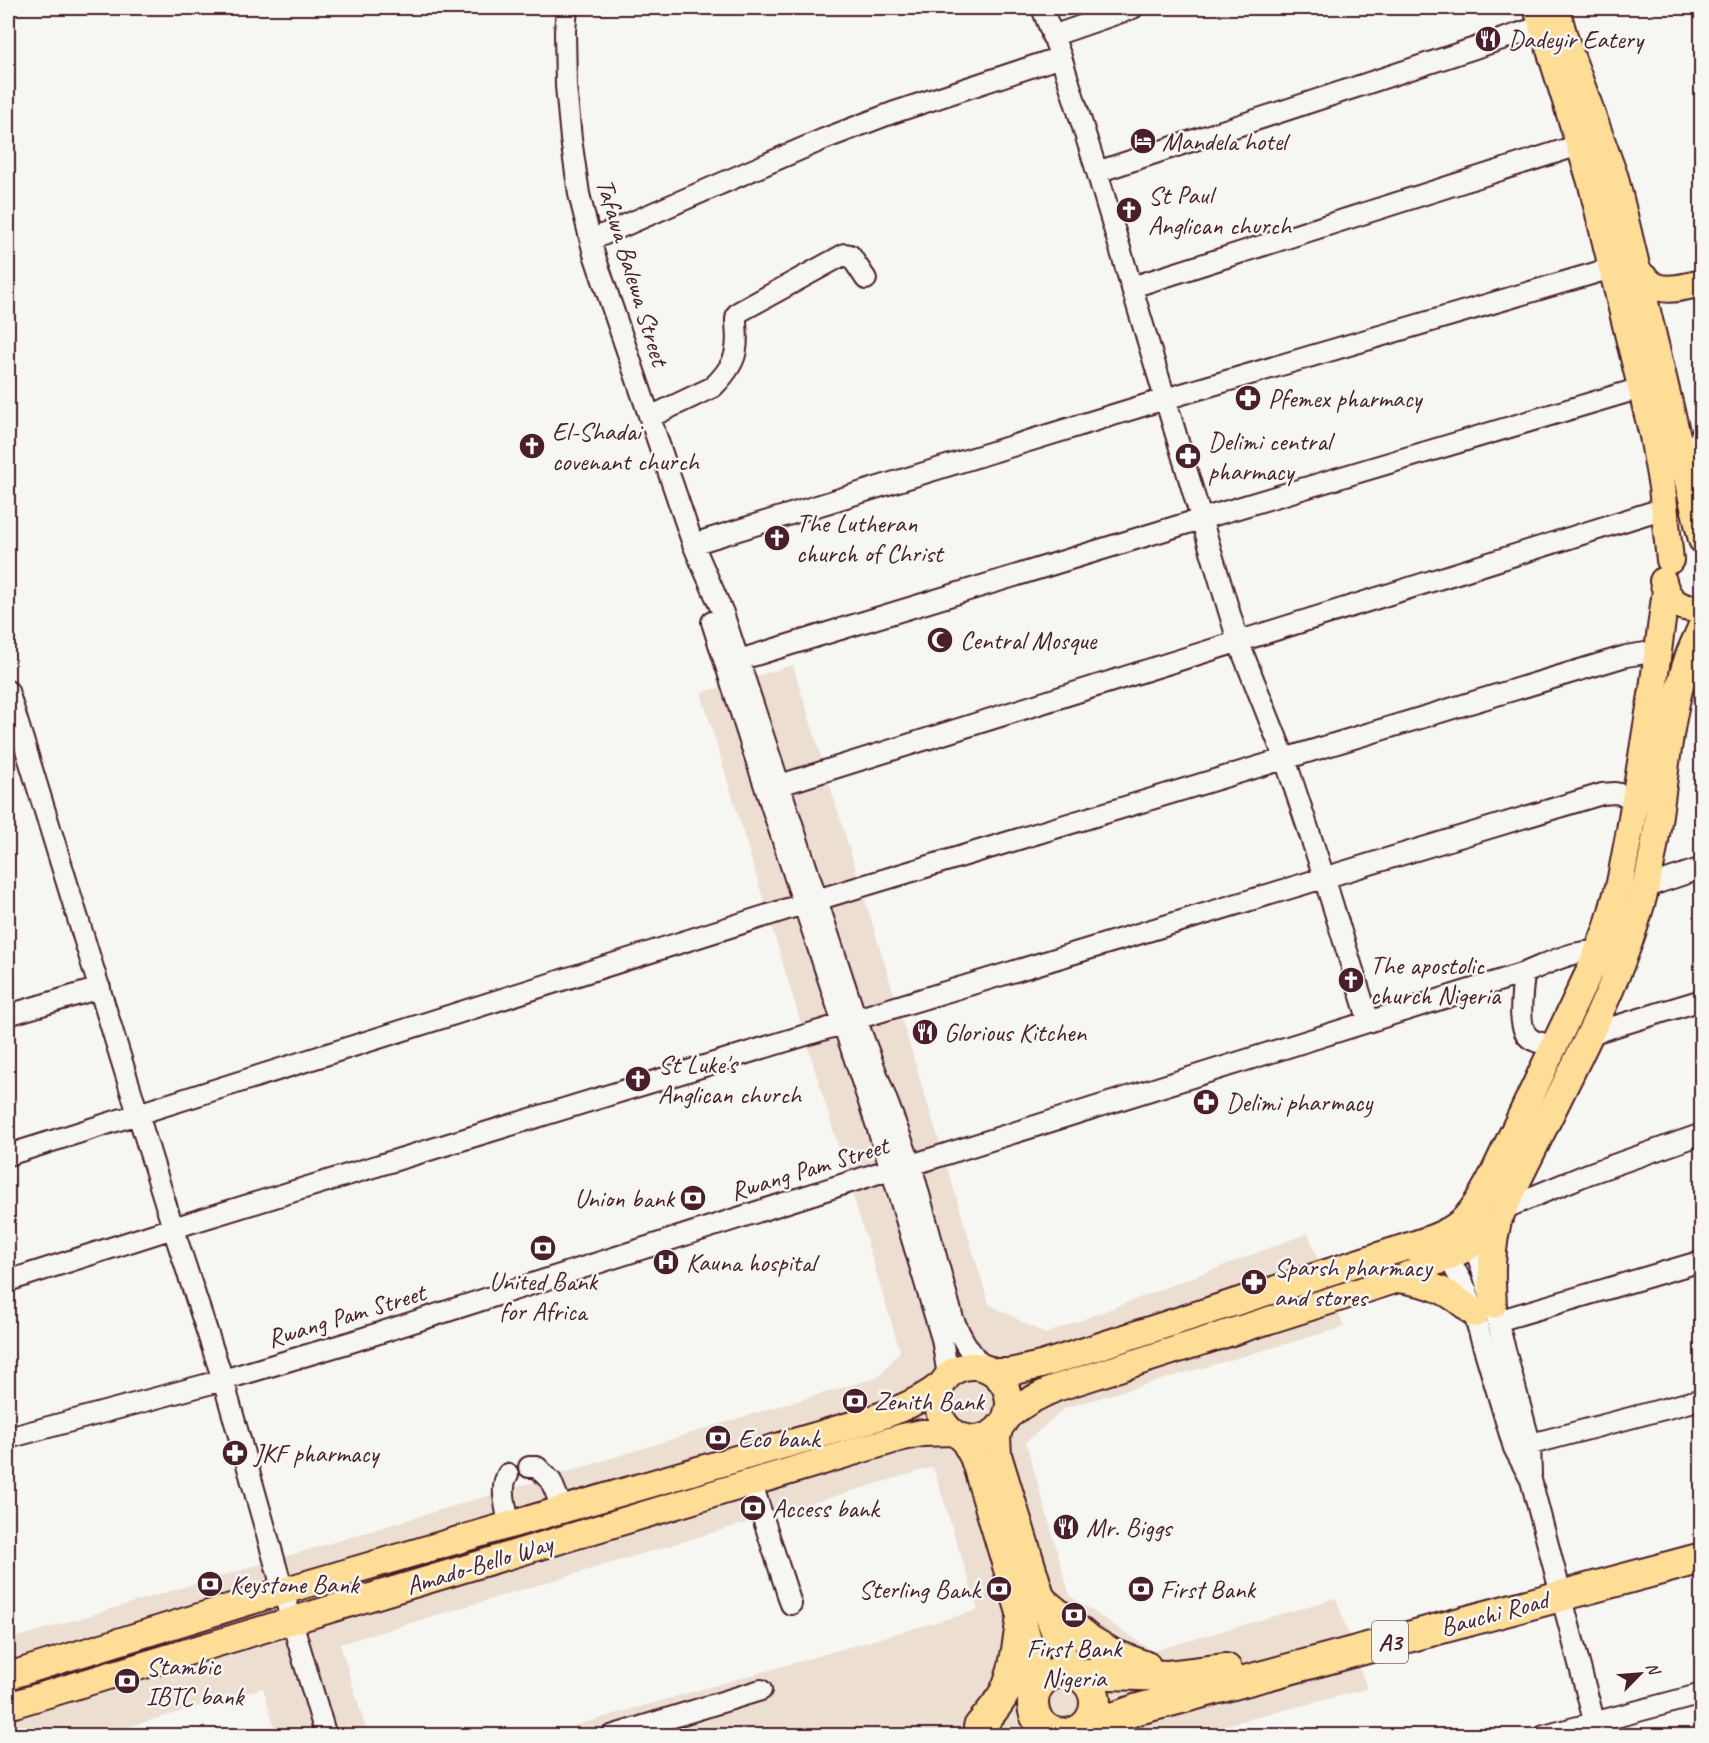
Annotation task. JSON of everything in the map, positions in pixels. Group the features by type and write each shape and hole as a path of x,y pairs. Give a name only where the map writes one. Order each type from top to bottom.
{"highway":[{"name":"Bauchi Road","path":"1085,1731 1185,1696 1559,1588 1701,1541"},
{"name":"Bauchi Road","path":"1072,1673 1168,1676 1231,1668 1559,1588 1701,1558"},
{"path":"1033,1610 1112,1654 1168,1676"},
{"name":"A3","path":"966,1731 994,1708 1005,1692 1033,1610"},
{"name":"A3","path":"966,1731 1016,1707 1049,1676 1059,1672 1072,1673"},
{"path":"1039,1686 1034,1699 1034,1710 1042,1725 1051,1731 1085,1731 1093,1714 1094,1693 1088,1683 1072,1673"}],"main road":[{"path":"1545,14 1565,40 1590,142 1592,185 1653,436 1665,508 1670,560"},
{"path":"1590,142 1615,178 1701,540"},
{"path":"1638,272 1653,285 1663,288 1701,283"},
{"path":"957,1434 969,1438 982,1438 993,1433 1030,1401 1056,1388 1398,1279 1442,1247 1473,1208 1493,1175 1607,929 1620,883 1635,797 1666,590 1663,575 1670,560 1681,551 1701,550"},
{"path":"1666,590 1678,605 1691,609 1701,608"},
{"path":"1398,1279 1430,1285 1488,1313 1493,1239 1501,1212 1590,1034 1623,958 1640,909 1646,887 1674,717 1689,655 1701,625"},
{"path":"1072,1673 1033,1610 973,1457 957,1434 942,1420 938,1408 938,1396 945,1380 959,1369 971,1366 988,1370 1010,1371 1041,1365 1442,1247 1473,1243 1482,1236 1501,1212"},
{"path":"988,1370 1002,1381 1008,1392 1009,1405 997,1437 998,1455 1033,1610 1039,1686"},
{"name":"Amado-Bello Way","path":"8,1676 283,1591 815,1436 918,1401 945,1380"},
{"name":"Amado-Bello Way","path":"8,1706 903,1437 922,1433 957,1434"}],"street":[{"name":"Tafawa Balewa Street","path":"567,8 566,86 579,194 591,240 693,544"},
{"path":"1042,8 1097,172 1238,641 1285,759 1369,1022"},
{"path":"1052,36 1132,8"},
{"path":"1097,172 1545,14"},
{"path":"591,240 824,139 892,113 1060,57"},
{"path":"1132,287 1590,142"},
{"path":"650,417 713,387 719,381 733,361 736,349 736,314 739,312 845,254 850,255 866,279"},
{"path":"693,544 1165,399 1612,268"},
{"path":"739,660 1641,388"},
{"path":"1684,471 1701,434"},
{"path":"780,785 1665,508"},
{"path":"693,544 723,613 780,785 810,902"},
{"path":"693,544 712,623 810,902 849,1021 942,1339 945,1380"},
{"path":"8,1155 810,902 1626,656 1658,651"},
{"path":"8,692 173,1227 224,1380 291,1621 326,1736"},
{"path":"8,1281 173,1227 1602,794 1616,793 1661,802"},
{"path":"1646,887 1701,868"},
{"name":"Rwang Pam Street","path":"8,1438 224,1380 351,1342 891,1169 911,1165 1524,973 1579,951 1598,950 1623,958"},
{"path":"1524,973 1521,1024 1531,1040 1554,1046"},
{"path":"8,1015 100,988"},
{"path":"1590,1034 1701,1000"},
{"path":"849,1021 911,1165 953,1319 970,1353 988,1370"},
{"path":"1596,1729 1488,1313 1473,1243 1473,1208 1501,1212 1588,1174 1701,1134"},
{"path":"1442,1247 1467,1291 1488,1313"},
{"path":"1488,1313 1701,1261"},
{"path":"1522,1446 1701,1399"},
{"path":"529,1467 537,1467 551,1481 563,1510"},
{"path":"508,1473 504,1490 509,1525"},
{"path":"752,1484 791,1604"},
{"path":"611,1736 761,1690"},
{"path":"1544,1736 1596,1729 1701,1694"}],"shaded area":[{"path":"793,665 989,1304 1045,1334 1308,1233 1344,1327 1065,1408 1026,1442 1070,1596 1153,1651 1336,1598 1367,1689 1188,1735 542,1735 978,1610 933,1467 340,1644 368,1735 277,1735 263,1688 100,1735 8,1736 8,1640 879,1377 900,1351 701,693"}],"place":[{"name":"Dadeyir Eatery","path":"1488,39"},
{"name":"Mandela hotel","path":"1143,141"},
{"name":"St Paul Anglican church","path":"1129,210"},
{"name":"Pfemex pharmacy","path":"1248,398"},
{"name":"El-Shadai covenant church","path":"532,446"},
{"name":"Delimi central pharmacy","path":"1188,456"},
{"name":"The Lutheran church of Christ","path":"777,538"},
{"name":"Central Mosque","path":"940,640"},
{"name":"The apostolic church Nigeria","path":"1351,980"},
{"name":"Glorious Kitchen","path":"925,1032"},
{"name":"St Luke's Anglican church","path":"638,1079"},
{"name":"Delimi pharmacy","path":"1206,1102"},
{"name":"Union bank","path":"693,1198"},
{"name":"United Bank for Africa","path":"543,1248"},
{"name":"Kauna hospital","path":"666,1262"},
{"name":"Sparsh pharmacy and stores","path":"1254,1282"},
{"name":"Zenith Bank","path":"855,1401"},
{"name":"Eco bank","path":"718,1438"},
{"name":"JKF pharmacy","path":"235,1453"},
{"name":"Access bank","path":"753,1508"},
{"name":"Mr. Biggs","path":"1066,1527"},
{"name":"Keystone Bank","path":"210,1584"},
{"name":"Sterling Bank","path":"999,1589"},
{"name":"First Bank","path":"1141,1589"},
{"name":"First Bank Nigeria","path":"1074,1615"},
{"name":"Stambic IBTC bank","path":"127,1681"}]}
